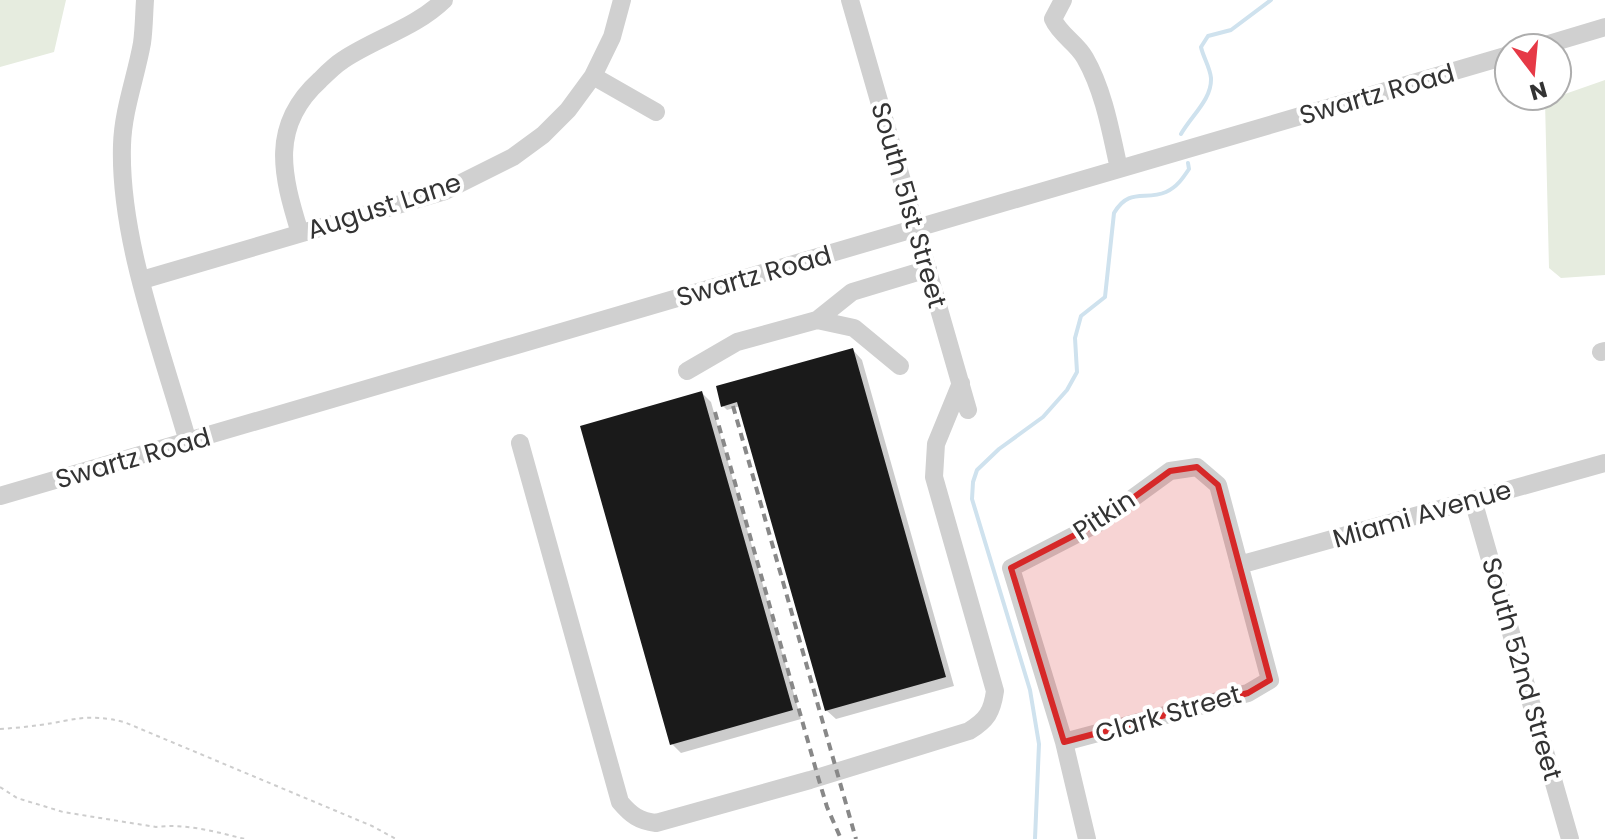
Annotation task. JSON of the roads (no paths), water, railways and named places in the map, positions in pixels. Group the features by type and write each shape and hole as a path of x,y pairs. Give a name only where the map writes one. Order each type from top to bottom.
{"street":[{"path":"145,0 142,42 122,143 123,190 130,237 188,442"},
{"path":"300,233 286,188 282,159 287,127 303,96 342,60 421,19 444,0"},
{"name":"August Lane","path":"142,280 445,191 513,157 543,135 568,110 593,76 612,37 622,0"},
{"name":"South 51st Street","path":"850,0 968,410"},
{"path":"1063,0 1053,19 1085,58 1108,122 1119,169"},
{"path":"1573,37 1605,27"},
{"name":"Swartz Road","path":"0,496 1493,60"},
{"path":"593,76 656,112"},
{"path":"687,371 737,342 817,320 852,292 928,269"},
{"path":"817,320 854,328 900,366"},
{"path":"520,443 620,802 630,814 642,821 656,823 969,731 983,722 992,710 995,691 934,477 936,444 961,383"},
{"name":"Miami Avenue","path":"1239,565 1605,463"},
{"name":"Pitkin","path":"1064,742 1011,568 1100,522 1170,471 1197,467 1218,485 1239,565"},
{"name":"South 52nd Street","path":"1473,500 1570,839"},
{"name":"Clark Street","path":"1064,742 1248,693 1270,680 1239,565"},
{"path":"1064,742 1087,839"}],"waterway":[{"path":"1181,134 1205,100 1210,86 1211,78 1201,47 1208,36 1231,30 1271,0"},
{"path":"1035,839 1039,744 1030,690 972,499 973,482 977,470 999,449 1043,417 1067,390 1077,372 1075,338 1081,316 1105,297 1114,213 1132,197 1170,190 1187,172 1188,163"}],"railway":[{"path":"733,406 856,839"},
{"path":"715,412 818,777 841,839"}]}
